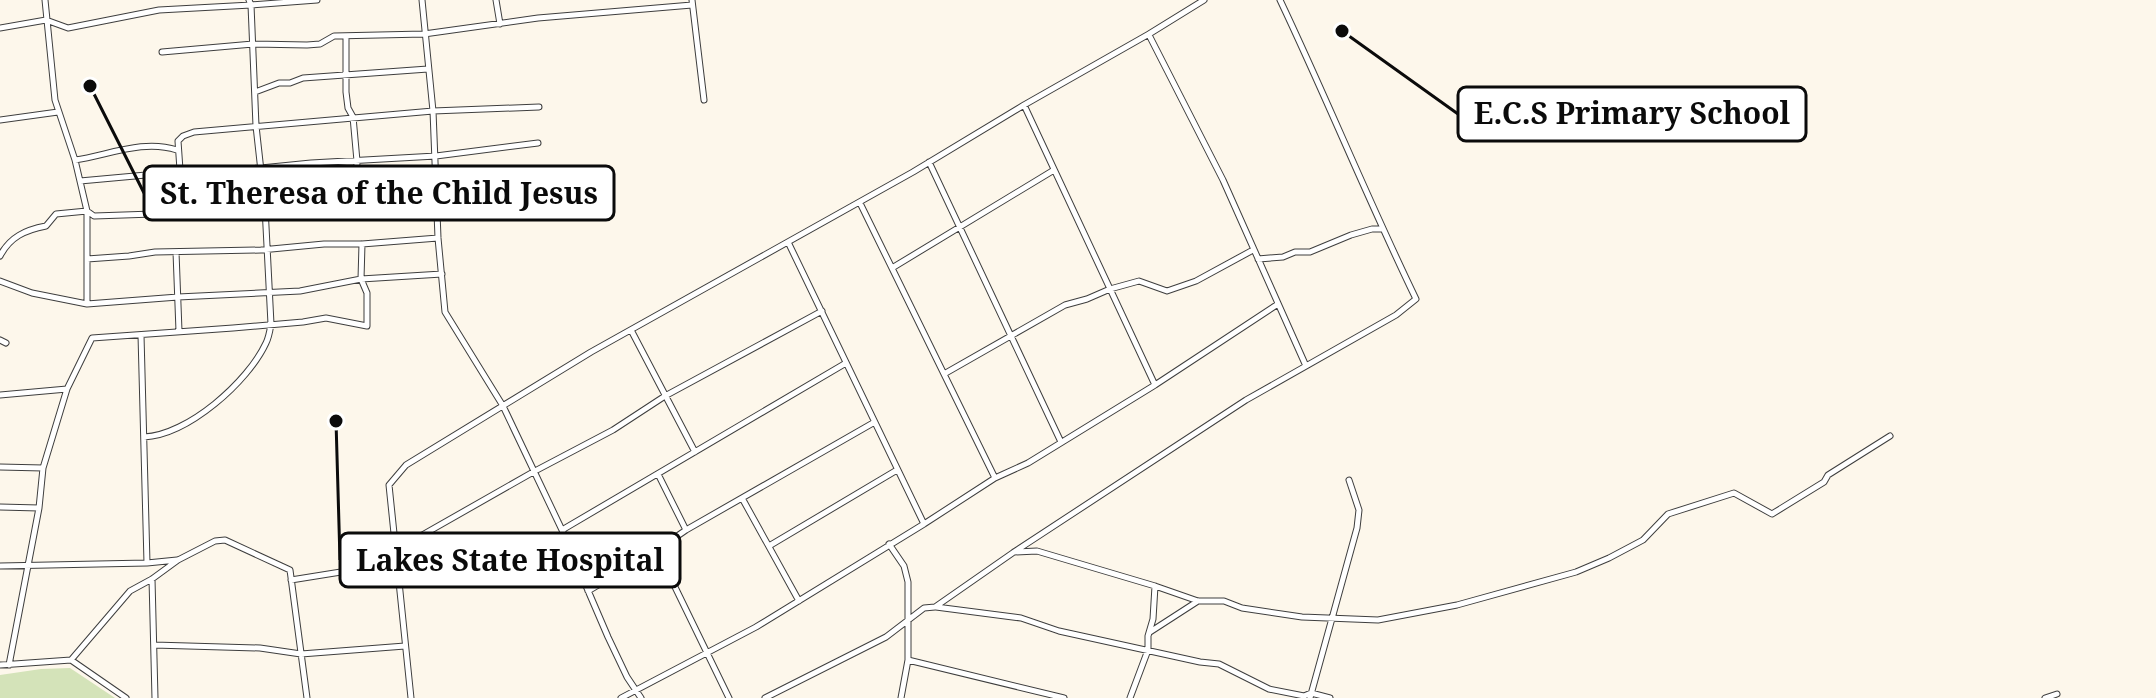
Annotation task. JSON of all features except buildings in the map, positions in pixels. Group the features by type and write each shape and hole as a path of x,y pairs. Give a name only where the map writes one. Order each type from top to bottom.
{"street":[{"path":"45,0 55,100 75,160 87,211 87,304"},
{"path":"0,28 46,20 68,28 159,10 317,0"},
{"path":"422,0 433,111 438,238 445,312 503,406 621,664 641,698"},
{"path":"496,0 500,24"},
{"path":"411,698 389,485 406,465 631,330 860,203 1204,0"},
{"path":"935,607 1246,400 1396,315 1416,299 1280,0"},
{"path":"144,437 184,425 222,399 266,343 271,324 250,2"},
{"path":"162,52 253,44 320,44 334,36 424,34 692,2 704,100"},
{"path":"1149,34 1223,180 1306,366"},
{"path":"346,37 348,108 353,117 357,161 356,201"},
{"path":"255,92 303,78 428,69"},
{"path":"1024,105 1155,385"},
{"path":"183,213 178,141 194,132 433,111 539,107"},
{"path":"0,120 58,112"},
{"path":"80,181 436,156 538,143"},
{"path":"75,160 141,146 166,146 177,150"},
{"path":"929,162 1061,442"},
{"path":"892,268 1054,170"},
{"path":"0,256 5,246 17,235 46,226 56,214 87,211 94,216 183,213 436,193"},
{"path":"860,203 995,478"},
{"path":"1258,259 1310,252 1351,235 1382,229"},
{"path":"87,259 155,252 266,250 438,238"},
{"path":"788,242 924,524"},
{"path":"9,665 29,566 43,468 67,389 92,338 326,318 367,326 367,293 361,279 362,244"},
{"path":"944,374 1065,305 1139,281 1167,291 1196,281 1254,249"},
{"path":"176,252 179,331"},
{"path":"0,281 32,293 87,304 300,291 361,279 442,274"},
{"path":"621,698 799,601 995,478 1028,463 1155,385 1278,304"},
{"path":"396,550 613,430 665,396 822,311"},
{"path":"631,330 695,452"},
{"path":"141,335 147,563"},
{"path":"562,530 846,363"},
{"path":"0,395 67,389"},
{"path":"588,591 686,530 874,423"},
{"path":"1014,552 1037,551 1198,601 1224,601 1242,608 1287,615 1378,620 1457,605 1576,572 1643,540 1668,514 1734,493 1772,514 1890,436"},
{"path":"0,467 43,468"},
{"path":"769,546 897,470"},
{"path":"658,474 686,530"},
{"path":"1310,696 1357,528 1359,510 1349,480"},
{"path":"742,498 799,601"},
{"path":"0,507 39,508"},
{"path":"71,660 130,591 178,560 215,541 225,540 290,570 307,698"},
{"path":"889,544 904,566 908,582 908,660 901,698"},
{"path":"657,550 729,698"},
{"path":"0,566 178,560"},
{"path":"291,580 397,563"},
{"path":"152,579 155,698"},
{"path":"1130,698 1148,650 1155,586"},
{"path":"1149,632 1198,601"},
{"path":"765,698 886,637 924,608 935,607 1021,618 1059,631 1219,664 1269,689 1330,698"},
{"path":"154,645 260,648 301,654 405,646"},
{"path":"0,665 71,660 126,698"},
{"path":"908,660 1064,698"},
{"path":"2045,698 2057,694"}],"green space":[{"path":"70,668 115,698 0,698 0,675"}],"place":[{"name":"E.C.S Primary School","path":"1342,31"},
{"name":"St. Theresa of the Child Jesus","path":"90,86"},
{"name":"Lakes State Hospital","path":"336,421"}]}
